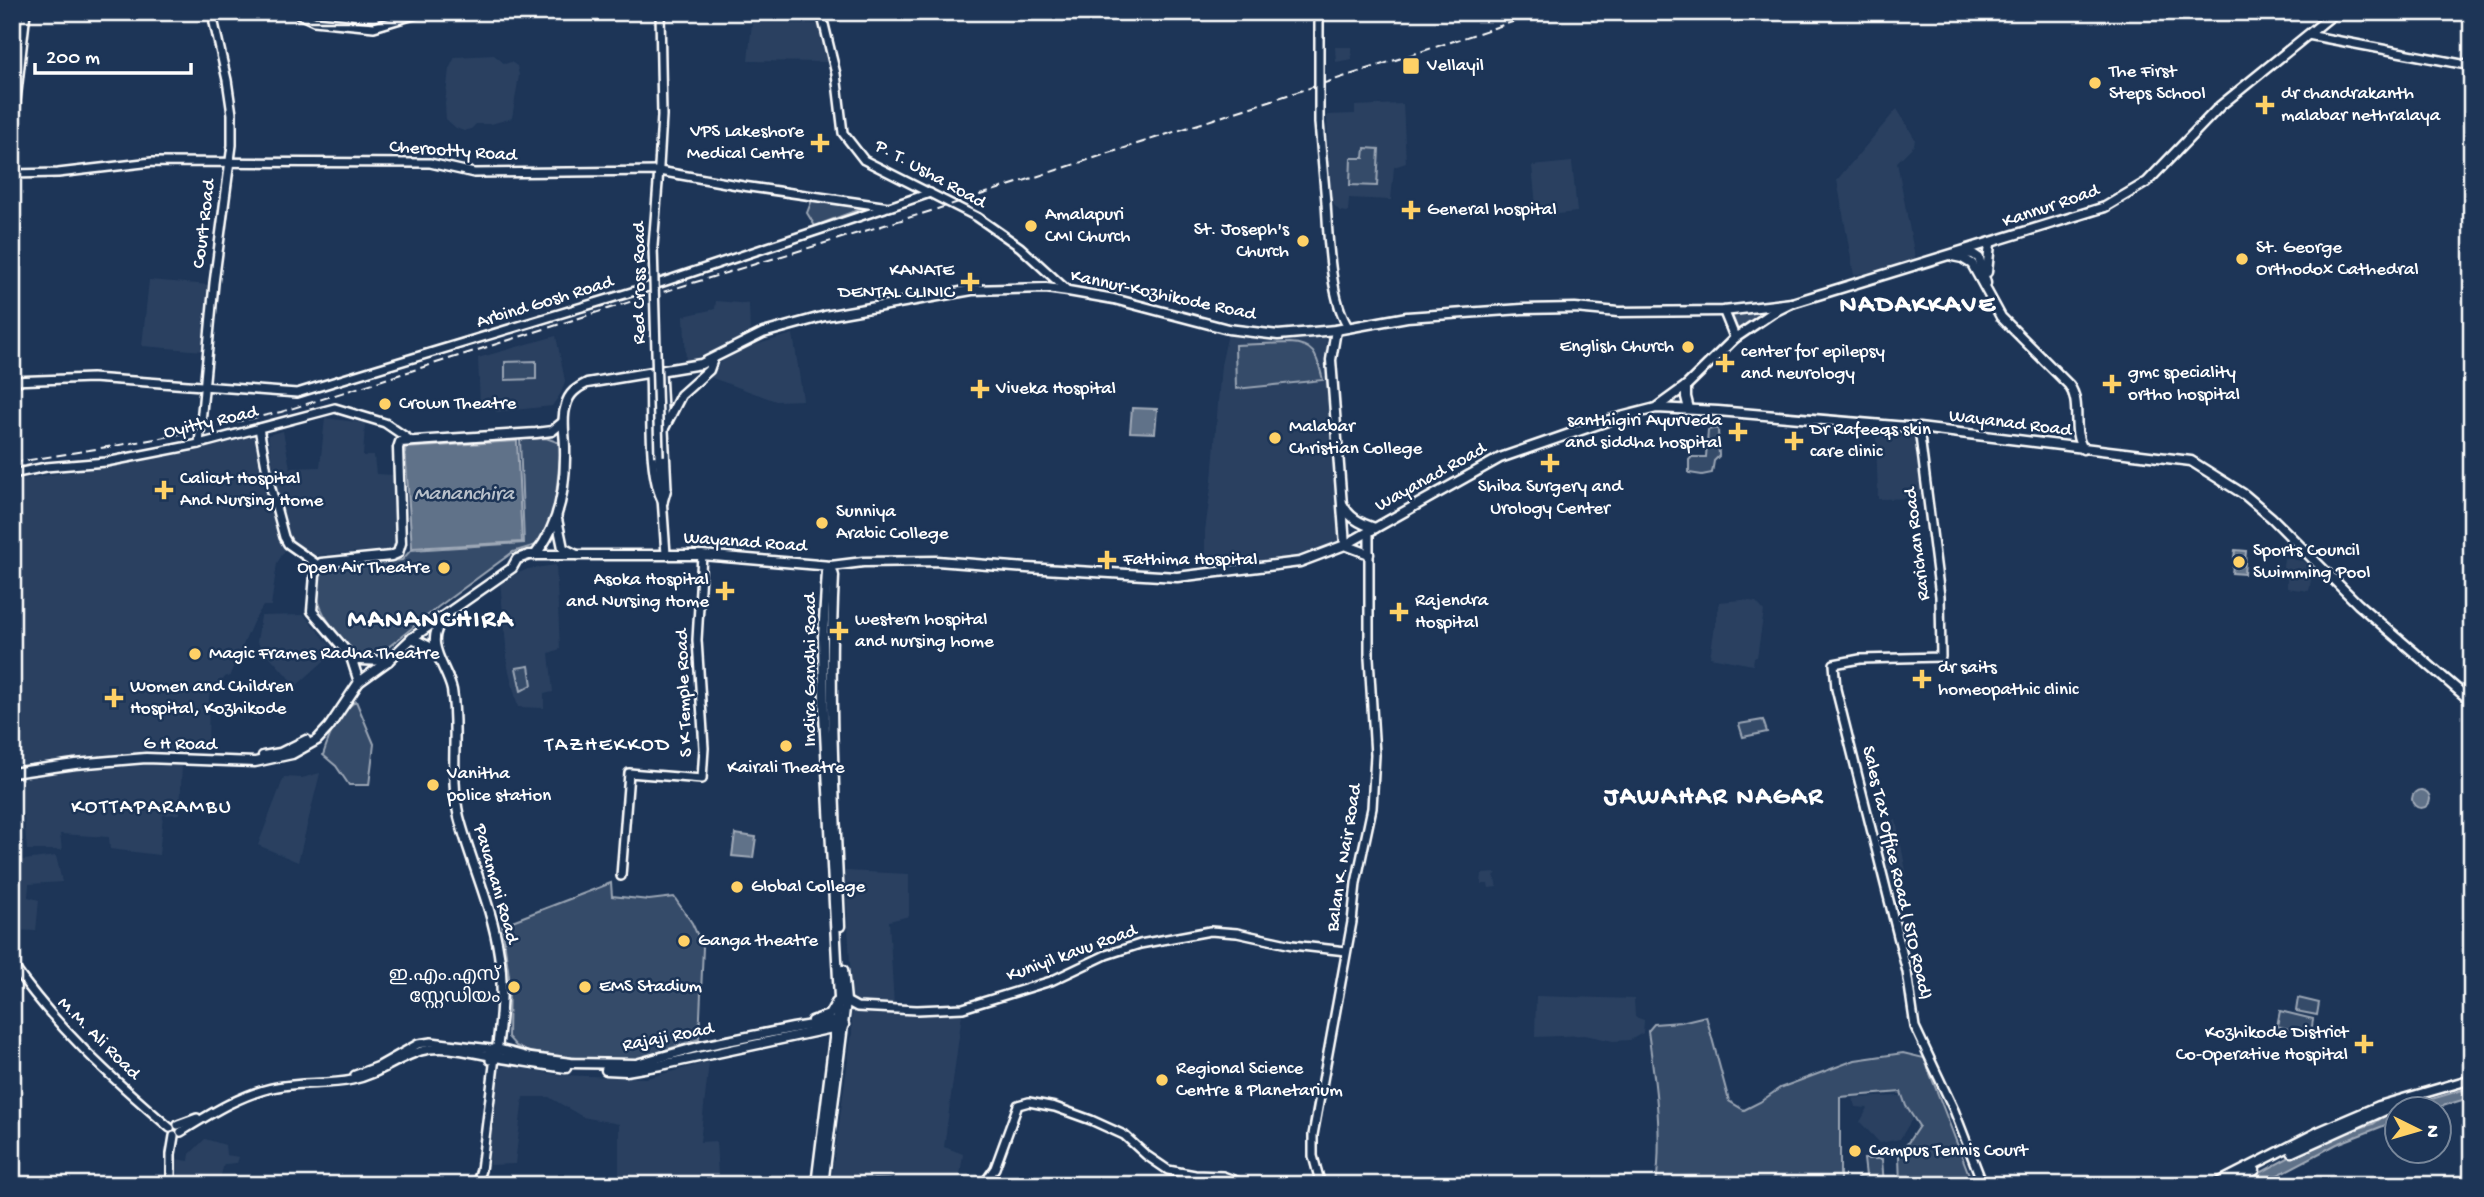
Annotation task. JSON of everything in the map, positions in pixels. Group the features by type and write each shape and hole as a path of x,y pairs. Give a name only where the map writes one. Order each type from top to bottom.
{"main road":[{"path":"12,136 26,12"},
{"name":"Court Road","path":"199,444 232,114 214,23 214,13 217,12"},
{"path":"296,12 314,21 374,27 424,12"},
{"name":"Red Cross Road","path":"660,12 662,116 653,246 659,456 666,554"},
{"name":"P. T. Usha Road","path":"821,12 836,74 843,133 864,160 988,225 1020,247 1068,291"},
{"path":"1319,12 1319,123 1330,253 1341,313 1349,328"},
{"name":"Kannur Road","path":"1792,303 2105,207 2147,183 2220,106 2336,12"},
{"path":"2308,35 2472,66"},
{"name":"Cherootty Road","path":"12,174 58,173 152,162 430,163 474,173 659,171 739,186 889,207 930,193"},
{"name":"Arbind Gosh Road","path":"12,381 92,378 297,393 645,288 889,207"},
{"path":"1987,289 1990,244"},
{"path":"1955,254 1973,254 1979,258 1987,289 2001,317 2075,394 2076,436 2082,449"},
{"name":"Kannur-Kozhikode Road","path":"564,422 566,404 574,391 587,383 701,364 763,333 825,316 972,290 1046,288 1068,291 1114,299 1228,329 1278,335 1336,330 1407,317 1522,309 1575,308 1618,313 1724,311 1792,303"},
{"path":"1656,408 1686,386 1735,338 1792,303"},
{"path":"1724,311 1735,338"},
{"path":"1341,313 1331,360 1345,545 1369,554"},
{"path":"663,430 681,395 709,370 713,359"},
{"path":"661,371 667,488 663,502"},
{"path":"650,374 654,456 658,493 663,502"},
{"path":"1686,386 1689,409"},
{"name":"Oyitty Road","path":"12,474 199,444 335,408 385,423 410,440"},
{"name":"Wayanad Road","path":"535,555 702,555 831,566 863,562 937,561 1177,577 1300,562 1345,545 1500,458 1574,431 1656,408 1689,409 1919,428 2191,461 2245,495 2274,519 2358,604 2472,702"},
{"path":"318,565 398,553 401,543 400,442 536,433 552,430 564,422"},
{"path":"318,565 312,611 351,657 359,682 388,661 412,638 512,568 517,559 535,555 548,540 557,519 565,448 564,422"},
{"path":"259,428 268,477 284,537 288,544 318,565"},
{"name":"Rarichan Road","path":"1919,428 1940,596 1941,657"},
{"path":"536,433 555,438 565,448"},
{"path":"2063,447 2071,443 2076,436"},
{"path":"1342,502 1346,512 1372,530"},
{"path":"557,519 563,548 578,556"},
{"name":"Balan K. Nair Road","path":"1321,1185 1313,1156 1313,1135 1356,883 1372,808 1375,755 1369,658 1369,554 1372,530"},
{"name":"S K Temple Road","path":"621,876 629,773 702,779 704,748 697,640 702,555"},
{"name":"Indira Gandhi Road","path":"816,1185 831,1058 843,999 823,637 827,572 831,566"},
{"path":"437,655 436,633 448,614"},
{"path":"412,638 428,646 437,655"},
{"name":"Pavamani Road","path":"437,655 452,693 459,816 495,925 500,958 502,1011 493,1053"},
{"path":"351,657 358,660 388,661"},
{"name":"Sales Tax Office Road ( STO Road)","path":"1941,657 1860,659 1834,664 1836,689 1907,972 1915,1027 1954,1110 1983,1185"},
{"name":"G H Road","path":"12,771 70,760 143,754 259,757 280,752 311,737 333,718 359,682"},
{"name":"Kuniyil kavu Road","path":"843,999 858,1007 933,1010 963,1008 1051,981 1106,955 1140,944 1210,931 1346,951"},
{"name":"M.M. Ali Road","path":"12,964 72,1039 176,1130"},
{"path":"793,1032 829,1015 843,999"},
{"name":"Indira Gandhi Road","path":"823,1184 838,1025"},
{"name":"Rajaji Road","path":"493,1053 571,1063 636,1064 702,1046 838,1025"},
{"path":"793,1032 826,1035 831,1043 831,1058"},
{"path":"171,1185 171,1154 176,1130 251,1091 276,1084 361,1075 418,1044 431,1042 493,1053 481,1170 476,1185"},
{"path":"2214,1185 2318,1132 2370,1110 2472,1081"},
{"path":"2230,1185 2330,1133 2404,1102 2472,1081"},
{"path":"983,1185 995,1168 1018,1105 1029,1102 1055,1107 1124,1135 1168,1170 1223,1177 1247,1185"},
{"path":"823,1184 888,1185"}],"shaded area":[{"path":"353,12 353,22 305,14"},
{"path":"752,23 819,24 828,62 748,61"},
{"path":"1335,47 1351,47 1352,59 1336,62"},
{"path":"494,55 505,64 511,62 517,66 519,75 512,118 491,124 476,124 464,131 456,128 446,119 445,104 449,69 455,57"},
{"path":"1403,104 1406,163 1394,167 1391,200 1349,198 1348,212 1340,211 1331,202 1327,115 1355,114 1355,106"},
{"path":"1897,109 1915,139 1914,145 1897,162 1916,263 1854,275 1837,180"},
{"path":"1365,148 1379,149 1377,186 1350,185 1351,158 1364,158"},
{"path":"1572,162 1577,212 1537,216 1532,166"},
{"path":"812,200 863,208 815,226 807,213"},
{"path":"149,280 209,285 204,351 142,346"},
{"path":"716,301 749,304 750,334 712,356 686,364 684,316 715,309"},
{"path":"1765,312 1738,330 1732,315"},
{"path":"793,334 803,400 776,401 707,376 724,360 748,347"},
{"name":"Malabar Christian College","path":"1228,334 1281,341 1326,337 1342,542 1302,557 1205,568 1205,531 1221,365"},
{"path":"556,336 565,381 552,406 496,412 491,406 480,405 478,358"},
{"path":"1290,343 1310,349 1317,359 1323,380 1236,389 1235,345"},
{"path":"536,361 536,379 505,380 505,362"},
{"path":"325,418 365,423 363,456 374,456 376,474 395,475 396,549 309,556 291,543 275,483 268,435 283,431 290,468 320,467"},
{"path":"1718,428 1719,456 1714,461 1712,473 1689,473 1689,460 1692,457 1706,457 1708,430"},
{"path":"1919,433 1921,498 1878,499 1876,435"},
{"path":"254,436 266,496 285,550 277,563 271,606 263,606 253,622 229,677 226,676 209,696 208,743 168,750 12,765 12,481 187,453"},
{"path":"546,438 560,443 561,448 553,524 536,545 513,552 376,657 357,655 340,637 319,603 318,579 324,567 402,560 411,550 524,543 520,439"},
{"path":"2284,558 2303,561 2313,569 2309,591 2287,588 2287,577 2282,576"},
{"path":"556,565 560,649 549,653 553,692 544,694 544,708 518,707 508,667 500,581 528,569"},
{"path":"1719,602 1756,602 1764,611 1757,657 1754,657 1753,665 1710,657"},
{"path":"304,615 335,651 296,686 257,642 261,616"},
{"path":"529,666 532,685 521,691 516,668"},
{"path":"356,701 374,744 369,785 349,785 336,766 323,755 335,725"},
{"path":"1763,720 1767,732 1743,737 1739,724"},
{"path":"182,762 180,814 163,815 159,855 110,849 109,837 60,834 62,850 27,850 20,775"},
{"path":"320,773 298,862 258,845 284,777 302,778"},
{"path":"1896,820 1907,876 1891,880 1877,823"},
{"path":"56,856 62,882 29,884 28,897 39,900 36,931 12,930 12,880 19,878 16,861"},
{"path":"845,871 909,874 909,916 889,921 894,1006 863,1005 852,999"},
{"path":"1497,873 1494,876 1497,887 1489,888 1488,884 1481,884 1482,874"},
{"name":"EMS Stadium","path":"611,883 612,896 649,900 674,897 692,923 703,947 699,1039 617,1063 528,1052 516,1046 508,1037 509,976 502,925"},
{"path":"1536,996 1634,999 1635,1017 1644,1020 1643,1033 1630,1040 1613,1041 1585,1035 1535,1037"},
{"path":"2298,998 2319,1003 2317,1015 2296,1011"},
{"path":"2280,1011 2313,1019 2311,1035 2277,1026"},
{"path":"852,1013 962,1014 944,1147 963,1154 959,1183 831,1180 852,1033"},
{"path":"1706,1016 1729,1101 1744,1110 1780,1088 1855,1060 1903,1053 1924,1058 1973,1185 1900,1185 1899,1156 1919,1126 1906,1106 1901,1092 1840,1097 1840,1185 1656,1185 1658,1127 1648,1031 1654,1024 1681,1022"},
{"path":"709,1062 700,1142 716,1141 718,1177 702,1185 676,1185 619,1178 619,1124 583,1117 549,1097 523,1097 515,1164 489,1165 496,1075 502,1067 509,1065 557,1075 647,1078"},
{"path":"1901,1096 1912,1119 1900,1139 1880,1143 1860,1122 1868,1108 1855,1107 1853,1098"},
{"path":"205,1139 225,1145 226,1155 239,1157 237,1163 224,1164 219,1182 178,1180 176,1159 189,1161 190,1154"},
{"path":"1864,1159 1882,1159 1884,1185 1857,1185 1857,1177 1866,1176"}],"water":[{"path":"1132,408 1157,409 1155,433 1130,432"},
{"name":"Mananchira","path":"517,441 522,542 412,548 405,448"},
{"name":"Sports Council Swimming Pool","path":"2235,550 2246,551 2244,574 2232,573"},
{"path":"2421,790 2428,792 2428,806 2421,808 2414,806 2412,799 2414,792"},
{"path":"735,834 756,837 753,858 732,856"},
{"path":"2472,1087 2472,1097 2452,1103 2452,1096 2442,1096"},
{"path":"2382,1118 2382,1126 2337,1144 2259,1185 2238,1185 2325,1138 2373,1124"}],"railway":[{"path":"12,463 161,438 281,412 931,211 1543,12"}],"place":[{"name":"Vellayil","path":"1411,66"},
{"name":"The First Steps School","path":"2095,83"},
{"name":"dr chandrakanth malabar nethralaya","path":"2265,105"},
{"name":"VPS Lakeshore Medical Centre","path":"820,143"},
{"name":"General hospital","path":"1411,210"},
{"name":"Amalapuri CMI Church","path":"1031,226"},
{"name":"St. Joseph's Church","path":"1303,241"},
{"name":"St. George Orthodox Cathedral","path":"2242,259"},
{"name":"KANATE DENTAL CLINIC","path":"970,282"},
{"name":"English Church","path":"1688,347"},
{"name":"center for epilepsy and neurology","path":"1725,363"},
{"name":"gmc speciality ortho hospital","path":"2112,384"},
{"name":"Viveka Hospital","path":"980,389"},
{"name":"Crown Theatre","path":"385,404"},
{"name":"santhigiri Ayurveda and siddha hospital","path":"1738,432"},
{"name":"Malabar Christian College","path":"1275,438"},
{"name":"Dr Rafeeqs skin care clinic","path":"1794,441"},
{"name":"Shiba Surgery and Urology Center","path":"1550,463"},
{"name":"Calicut Hospital And Nursing Home","path":"164,490"},
{"name":"Sunniya Arabic College","path":"822,523"},
{"name":"Fathima Hospital","path":"1107,560"},
{"name":"Sports Council Swimming Pool","path":"2239,562"},
{"name":"Open Air Theatre","path":"444,568"},
{"name":"Asoka Hospital and Nursing Home","path":"725,591"},
{"name":"Rajendra Hospital","path":"1399,612"},
{"name":"western hospital and nursing home","path":"839,631"},
{"name":"Magic Frames Radha Theatre","path":"195,654"},
{"name":"dr saits homeopathic clinic","path":"1922,679"},
{"name":"Women and Children Hospital, Kozhikode","path":"114,698"},
{"name":"Kairali Theatre","path":"786,746"},
{"name":"Vanitha police station","path":"433,785"},
{"name":"Global College","path":"737,887"},
{"name":"Ganga theatre","path":"684,941"},
{"name":"ഇ.എം.എസ് സ്റ്റേഡിയം","path":"514,987"},
{"name":"EMS Stadium","path":"585,987"},
{"name":"Kozhikode District Co-Operative Hospital","path":"2364,1044"},
{"name":"Regional Science Centre & Planetarium","path":"1162,1080"},
{"name":"Campus Tennis Court","path":"1855,1151"}],"district":[{"name":"NADAKKAVE","path":"1918,306"},
{"name":"MANANCHIRA","path":"431,621"},
{"name":"TAZHEKKOD","path":"608,746"},
{"name":"JAWAHAR NAGAR","path":"1714,798"},
{"name":"KOTTAPARAMBU","path":"152,808"}]}
